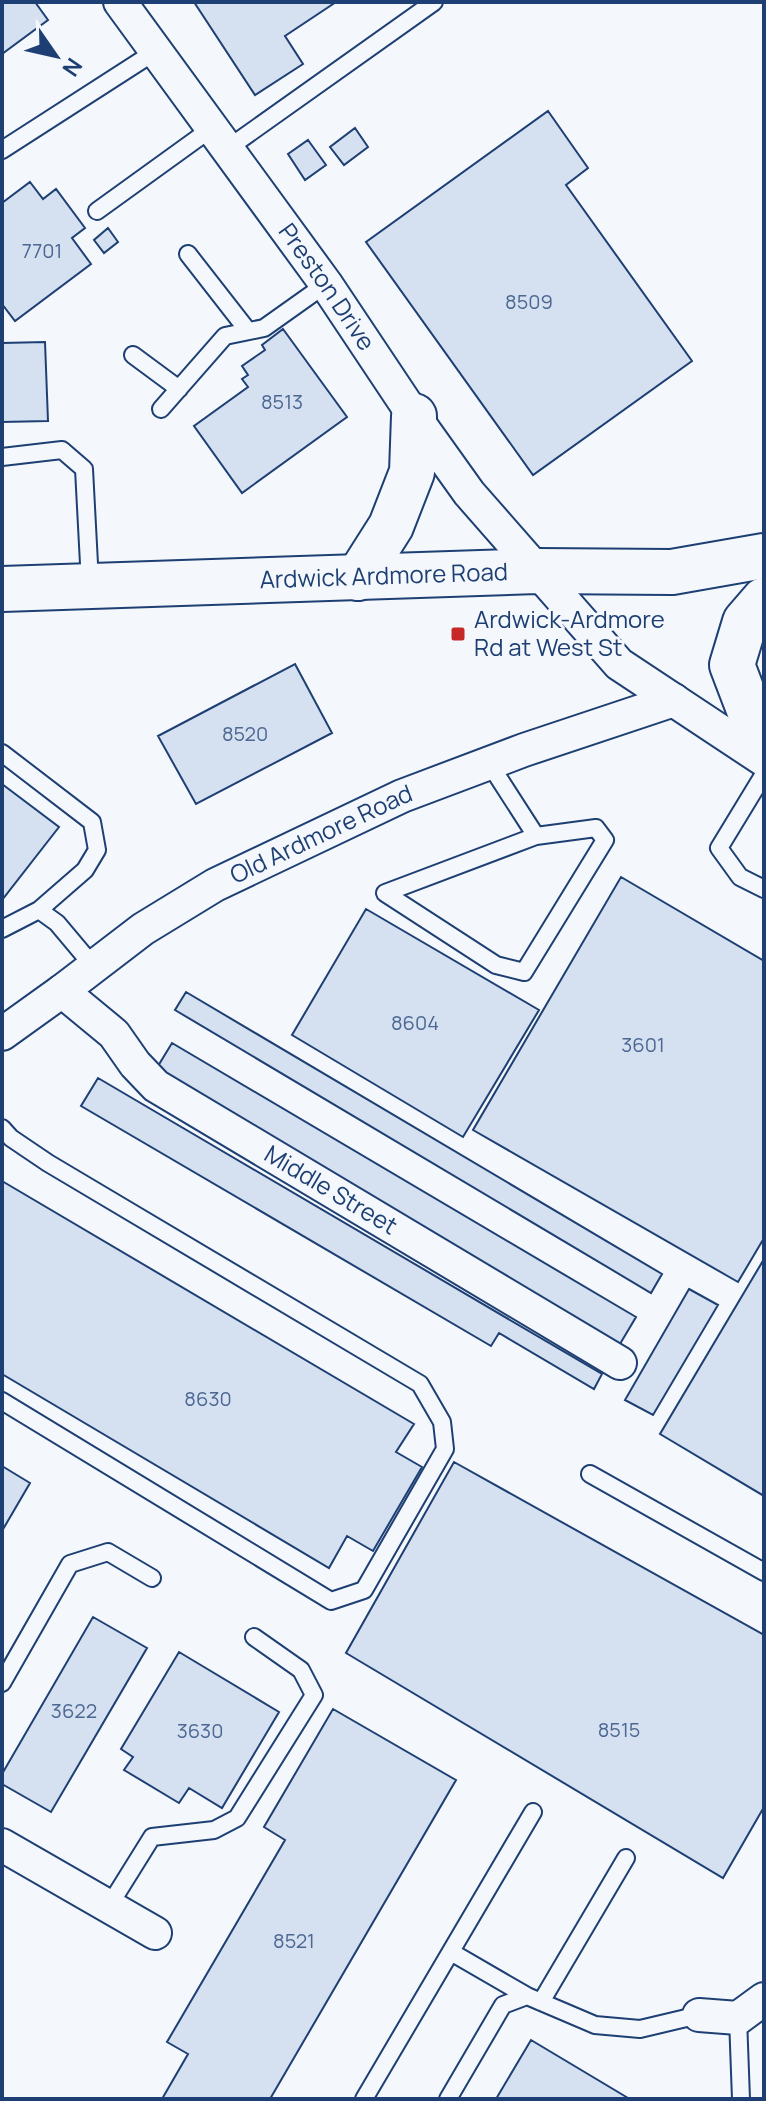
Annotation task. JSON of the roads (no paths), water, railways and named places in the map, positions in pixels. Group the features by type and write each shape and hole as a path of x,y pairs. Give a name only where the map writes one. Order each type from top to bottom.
{"main road":[{"path":"358,578 391,526 412,472 414,416"},
{"name":"Ardwick Ardmore Road","path":"2,589 537,571 672,572 764,556"},
{"path":"764,600 745,622 732,665 764,749"}],"street":[{"name":"Preston Drive","path":"120,2 326,284 469,493 619,664 764,760"},
{"name":"Old Ardmore Road","path":"2,1034 143,929 215,885 402,796 674,700"},
{"name":"Middle Street","path":"62,991 114,1034 135,1064 156,1086 620,1363"},
{"path":"2,1845 155,1933"},
{"path":"699,2015 756,2006"}],"lane":[{"path":"97,211 434,2"},
{"path":"2,150 156,51"},
{"path":"188,254 248,331"},
{"path":"161,409 225,336 264,328 326,284"},
{"path":"133,355 179,389"},
{"path":"2,457 62,450 84,469 90,585"},
{"path":"2,753 92,822 97,850 85,870 39,910 2,929"},
{"path":"489,763 536,836"},
{"path":"764,774 719,848 740,877 764,889"},
{"path":"596,828 605,840 524,972 496,965 385,893 536,836 596,828"},
{"path":"39,910 57,923 94,967"},
{"path":"2,1128 11,1138 48,1163 420,1384 442,1422 445,1449 364,1590 331,1601 2,1401"},
{"path":"590,1474 764,1572"},
{"path":"2,1683 70,1564 108,1552 152,1578"},
{"path":"109,1906 152,1837 214,1830 237,1818 314,1695 301,1670 254,1637"},
{"path":"364,2099 533,1812"},
{"path":"448,2099 503,2005 534,1999 626,1858"},
{"path":"451,1952 534,1999 595,2025 640,2029 699,2015"},
{"path":"741,2099 756,2006"}],"place":[{"name":"Ardwick-Ardmore Rd at West St","path":"458,634"}]}
